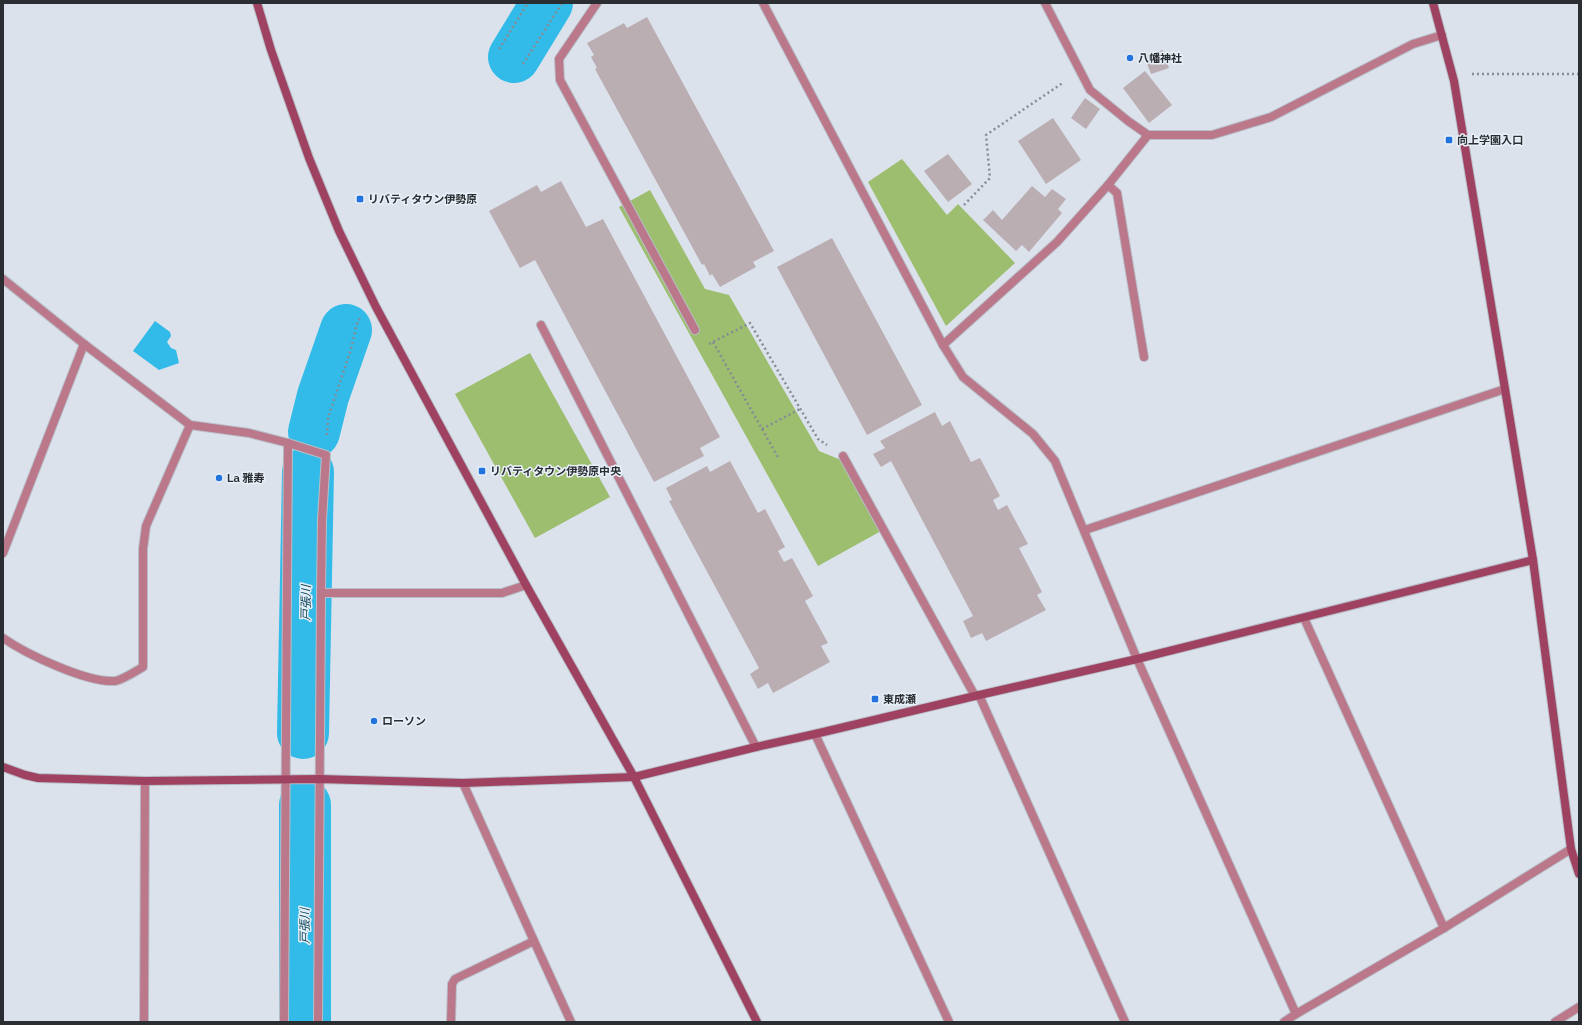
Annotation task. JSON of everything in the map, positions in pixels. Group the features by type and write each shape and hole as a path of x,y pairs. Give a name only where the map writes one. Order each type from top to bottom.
{"street":[{"path":"258,3 271,50 309,158 339,231 376,307 526,586 634,777 757,1022"},
{"path":"598,3 559,59 560,80 695,330"},
{"path":"763,3 943,345 963,377 1033,434 1055,460 1137,660 1296,1014"},
{"path":"1045,3 1090,90 1148,135 1212,135 1271,117 1413,44 1442,34"},
{"path":"1433,3 1453,78 1533,560 1572,849 1579,874"},
{"path":"943,345 1057,242 1108,185 1148,135"},
{"path":"1108,185 1117,194 1144,357"},
{"path":"3,279 84,344 190,425 249,433 326,455 322,520 318,1022"},
{"path":"541,325 756,746"},
{"path":"3,553 84,344"},
{"path":"1084,530 1505,389"},
{"path":"3,638 19,649 88,678 116,681 143,668 143,549 146,526 190,425"},
{"path":"284,1022 288,443"},
{"path":"843,456 977,695 1125,1022"},
{"path":"3,767 38,778 145,781 319,779 463,783 634,777 756,746 816,734 977,695 1137,660 1533,560"},
{"path":"321,593 502,593 526,586"},
{"path":"1304,618 1444,928"},
{"path":"816,734 949,1022"},
{"path":"144,1022 145,781"},
{"path":"463,783 571,1022"},
{"path":"1284,1022 1444,928 1572,849"},
{"path":"451,1022 452,984 456,979 534,941"},
{"path":"1555,1022 1579,1007"}],"path":[{"path":"499,49 528,3"},
{"path":"523,64 562,3"},
{"path":"964,205 990,178 986,134 1080,72"},
{"path":"1453,78 1476,73 1579,74"},
{"path":"326,455 328,418 351,349 358,320 376,307"},
{"path":"695,330 704,346 750,323 818,440 843,456"},
{"path":"713,342 779,459"},
{"path":"762,429 800,409"}],"green space":[{"path":"902,159 947,215 958,204 1015,263 946,326 868,182"},
{"path":"650,190 705,289 729,295 819,451 841,460 881,531 818,566 619,207"},
{"path":"530,353 610,497 535,538 455,394"}],"water":[{"path":"155,321 170,332 171,336 167,342 171,348 176,350 179,363 159,370 133,351"}],"building":[{"path":"647,17 774,251 753,262 756,267 720,287 712,274 710,276 704,264 702,265 595,69 597,68 591,57 594,55 587,43 624,23 627,28"},
{"path":"1163,50 1169,68 1151,74 1144,56"},
{"path":"1145,71 1172,105 1149,123 1123,88"},
{"path":"1085,98 1100,109 1086,129 1071,118"},
{"path":"1053,118 1081,160 1046,184 1018,141"},
{"path":"948,154 972,184 948,202 924,171"},
{"path":"561,181 586,227 603,219 720,437 700,448 704,456 654,482 535,260 520,268 489,211 537,185 541,192"},
{"path":"1032,186 1045,197 1052,189 1066,199 1058,209 1062,213 1029,252 1022,245 1016,251 983,220 993,210 1002,220"},
{"path":"832,238 922,405 867,435 777,267"},
{"path":"935,412 942,426 950,421 971,462 980,458 1000,496 993,500 998,510 1007,505 1028,544 1019,548 1042,592 1037,595 1046,610 986,641 982,633 971,638 963,621 973,616 891,461 881,467 873,454 885,448 880,441"},
{"path":"730,461 758,513 765,509 785,547 778,551 784,562 792,558 813,596 805,601 828,643 821,646 830,662 773,693 768,683 758,689 750,674 759,668 669,501 672,500 666,488 707,466 710,472"}],"waterway":[{"name":"戸張川","path":"514,57 547,3"},
{"name":"戸張川","path":"314,432 323,396 346,330"},
{"name":"戸張川","path":"303,733 308,472"},
{"name":"戸張川","path":"305,805 305,1022"}],"place":[{"name":"八幡神社","path":"1130,58"},
{"name":"向上学園入口","path":"1449,140"},
{"name":"リバティタウン伊勢原","path":"360,199"},
{"name":"リバティタウン伊勢原中央","path":"482,471"},
{"name":"La 雅寿","path":"219,478"},
{"name":"東成瀬","path":"875,699"},
{"name":"ローソン","path":"374,721"}]}
